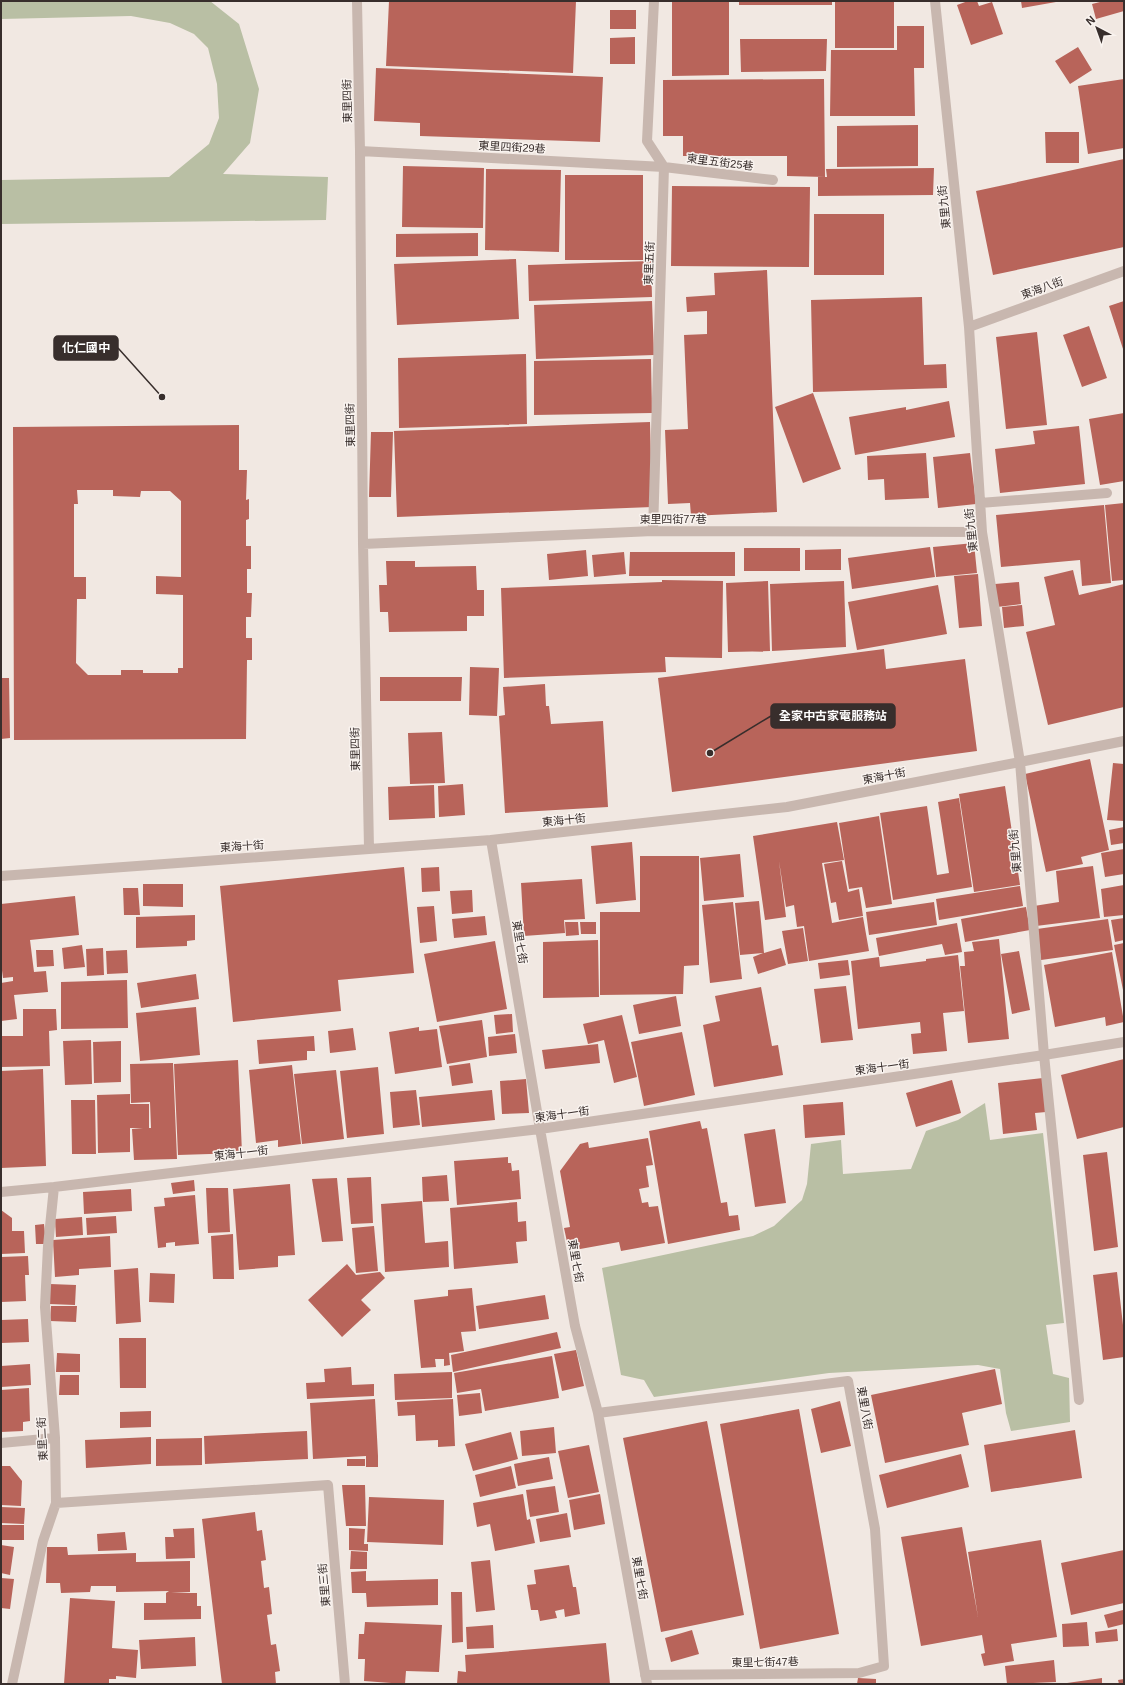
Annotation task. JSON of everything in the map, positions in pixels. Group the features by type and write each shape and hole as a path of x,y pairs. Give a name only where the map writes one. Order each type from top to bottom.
{"street":[{"name":"東里四街","path":"356,1 360,151 363,544 369,848"},
{"path":"654,1 647,141 664,167"},
{"name":"東里九街","path":"935,1 969,327 982,532 1020,762 1044,1055 1079,1400"},
{"name":"東里四街29巷","path":"360,151 664,167"},
{"name":"東里五街25巷","path":"664,167 774,180"},
{"name":"東里五街","path":"653,531 664,167"},
{"name":"東海八街","path":"969,327 1124,271"},
{"path":"980,503 1107,493"},
{"name":"東里四街77巷","path":"363,544 653,531 982,532"},
{"name":"東海十街","path":"1,876 491,840 787,807 1020,762 1124,740"},
{"name":"東里七街","path":"491,840 540,1129 579,1344 598,1413 646,1680"},
{"name":"東海十一街","path":"1,1192 540,1129 1124,1042"},
{"name":"東里二街","path":"12,1684 43,1541 56,1503 55,1438 45,1307 48,1246 54,1187"},
{"name":"東里八街","path":"598,1413 848,1381 875,1529 884,1666"},
{"path":"1,1443 55,1438"},
{"name":"東里三街","path":"56,1503 328,1485 345,1684"},
{"name":"東里七街47巷","path":"646,1680 859,1673 884,1666"}],"green space":[{"path":"1,1 210,1 239,24 259,89 250,143 223,174 328,177 326,220 1,224 1,180 169,177 209,144 219,118 217,84 208,48 194,34 170,23 131,16 1,19"},
{"path":"985,1103 990,1140 1043,1133 1064,1323 1046,1325 1053,1374 1069,1378 1070,1422 1011,1431 1006,1413 1000,1369 978,1365 829,1373 654,1397 644,1380 621,1375 602,1268 753,1236 774,1226 802,1200 807,1184 811,1144 841,1140 843,1174 911,1169 926,1131 958,1120"}],"building":[{"path":"389,1 576,1 573,73 386,66"},
{"path":"672,1 729,1 729,75 672,76"},
{"path":"739,1 832,1 832,5 739,5"},
{"path":"835,1 894,1 894,48 835,48"},
{"path":"968,1 977,1 979,6 992,2 1003,34 971,45 957,5"},
{"path":"1021,1 1056,1 1056,2 1022,8"},
{"path":"1104,1 1124,1 1124,11 1096,19 1092,4"},
{"path":"610,10 636,10 636,29 610,29"},
{"path":"897,26 924,26 924,68 914,68 915,116 830,116 831,50 897,50"},
{"path":"635,37 635,64 610,64 610,38"},
{"path":"740,39 827,39 826,71 741,72"},
{"path":"1078,47 1092,70 1070,84 1055,61"},
{"path":"376,68 603,77 600,142 420,136 420,123 374,121"},
{"path":"824,79 825,177 787,176 787,156 683,156 683,136 663,136 663,80"},
{"path":"1124,79 1124,148 1088,154 1078,86"},
{"path":"918,125 918,166 837,167 837,126"},
{"path":"1045,132 1079,132 1079,163 1046,163"},
{"path":"1124,159 1124,247 993,275 976,191"},
{"path":"403,166 484,168 483,228 402,227"},
{"path":"934,168 933,195 818,196 818,177 827,177 826,169"},
{"path":"486,169 561,170 559,252 485,250"},
{"path":"565,175 643,175 643,260 565,260"},
{"path":"672,186 810,187 809,267 671,266"},
{"path":"814,214 884,214 884,275 814,275"},
{"path":"478,233 478,256 396,257 396,234"},
{"path":"516,259 519,319 397,325 394,264"},
{"path":"651,261 652,297 529,301 528,265"},
{"path":"767,270 777,512 691,516 690,503 668,504 665,430 688,429 684,335 707,334 707,311 687,312 686,297 715,295 714,273"},
{"path":"922,297 924,365 946,364 947,388 813,392 811,300"},
{"path":"652,301 654,355 536,359 534,305"},
{"path":"1124,301 1124,352 1109,306"},
{"path":"1089,326 1107,378 1082,387 1063,335"},
{"path":"1037,332 1047,425 1006,429 996,337"},
{"path":"526,354 527,424 399,428 398,358"},
{"path":"651,359 652,413 534,415 534,361"},
{"path":"813,393 841,469 803,483 775,407"},
{"path":"949,401 955,437 855,455 849,417 906,407 906,410"},
{"path":"1124,413 1124,481 1100,485 1089,419"},
{"path":"650,422 652,507 397,517 394,431"},
{"path":"239,425 239,470 247,470 246,500 249,499 249,519 246,520 246,546 251,546 251,569 247,569 247,593 252,593 251,617 246,617 246,638 252,638 252,660 247,660 246,739 14,740 13,427","holes":["77,490 113,490 113,496 140,497 141,491 170,491 181,501 181,577 156,576 156,594 183,595 183,668 178,668 178,673 143,673 143,670 121,670 121,675 88,675 76,663 77,599 86,599 86,577 74,577 74,504 78,504"]},
{"path":"1079,426 1085,484 1000,493 995,449 1035,444 1033,431"},
{"path":"371,432 393,432 391,497 369,497"},
{"path":"926,453 929,498 885,500 884,479 868,480 867,456"},
{"path":"970,453 976,504 938,508 933,457"},
{"path":"1124,503 1124,580 1112,581 1105,505"},
{"path":"1104,505 1111,583 1082,586 1080,560 1001,567 996,515"},
{"path":"974,543 977,573 936,577 933,547"},
{"path":"930,547 935,577 852,589 848,558"},
{"path":"744,548 800,548 800,571 744,571"},
{"path":"841,549 841,570 805,570 805,550"},
{"path":"586,550 588,576 549,580 547,554"},
{"path":"624,552 626,574 594,577 592,555"},
{"path":"630,552 735,552 735,576 629,576"},
{"path":"386,561 415,561 415,567 476,566 477,590 484,590 484,616 467,616 467,631 389,632 388,612 380,612 379,585 387,585"},
{"path":"1073,570 1079,595 1124,584 1124,707 1048,725 1026,632 1055,625 1044,577"},
{"path":"978,574 982,626 959,628 954,576"},
{"path":"662,580 723,581 722,658 665,657 666,672 504,678 501,588 662,582"},
{"path":"768,581 770,651 728,652 726,583"},
{"path":"844,581 846,647 772,651 770,584"},
{"path":"1019,582 1021,604 997,607 995,584"},
{"path":"938,585 947,634 857,650 848,602"},
{"path":"1022,605 1024,626 1004,628 1002,607"},
{"path":"884,649 886,669 965,659 977,751 672,792 658,678"},
{"path":"470,667 499,668 497,716 469,715"},
{"path":"380,677 462,677 461,701 380,701"},
{"path":"1,678 9,678 10,738 1,739"},
{"path":"545,684 546,706 549,706 551,724 603,721 608,807 505,813 499,716 505,715 503,687"},
{"path":"442,732 445,783 410,784 408,733"},
{"path":"1090,759 1109,850 1081,857 1083,864 1046,872 1025,774"},
{"path":"1113,763 1124,764 1124,821 1107,820"},
{"path":"463,784 465,815 439,817 438,786"},
{"path":"434,785 435,818 389,820 388,787"},
{"path":"1005,786 1020,885 974,892 959,794"},
{"path":"959,798 972,887 893,900 880,813 927,806 937,875 949,873 938,802"},
{"path":"879,816 892,904 866,908 862,887 849,889 839,823"},
{"path":"837,822 844,860 822,863 832,923 863,917 869,951 809,961 804,926 797,927 794,905 786,907 779,861 786,917 765,920 753,836"},
{"path":"1124,827 1124,843 1111,845 1109,830"},
{"path":"632,842 636,900 596,904 591,846"},
{"path":"1124,849 1124,874 1105,877 1101,853"},
{"path":"740,854 744,897 704,901 700,858"},
{"path":"640,856 699,856 699,965 684,966 683,994 600,995 600,912 640,912"},
{"path":"842,861 848,892 859,889 863,916 839,920 836,902 831,903 824,864"},
{"path":"1093,866 1100,918 1036,926 1034,906 1059,902 1056,871"},
{"path":"404,867 414,973 338,980 341,1011 233,1022 220,886"},
{"path":"439,867 440,891 422,892 421,868"},
{"path":"582,879 585,919 564,920 565,933 524,936 521,883"},
{"path":"143,884 183,884 183,907 143,906"},
{"path":"1124,885 1124,915 1104,917 1101,889"},
{"path":"1020,886 1023,906 939,920 936,899"},
{"path":"123,888 138,888 140,915 124,915"},
{"path":"472,890 473,912 452,914 450,891"},
{"path":"75,896 79,935 30,940 34,972 46,971 48,992 14,995 17,1019 1,1021 1,983 13,981 13,977 3,978 1,963 1,904"},
{"path":"759,901 764,953 781,948 786,965 758,974 753,957 763,953 740,955 735,903"},
{"path":"733,902 742,979 710,983 702,905"},
{"path":"934,902 937,925 869,935 866,912"},
{"path":"434,906 437,941 420,943 417,907"},
{"path":"1026,907 1030,930 965,942 961,919"},
{"path":"195,915 195,940 187,941 187,946 136,948 136,917"},
{"path":"485,916 487,935 454,938 452,919"},
{"path":"1124,918 1124,940 1115,942 1111,920"},
{"path":"1108,919 1113,950 1041,960 1037,929"},
{"path":"565,922 578,922 579,935 566,936"},
{"path":"580,922 596,922 596,934 581,934"},
{"path":"957,923 962,952 945,955 942,944 879,956 876,938"},
{"path":"803,928 808,961 788,964 782,931"},
{"path":"999,939 1009,1039 968,1043 960,966 965,966 964,952 974,951 972,942"},
{"path":"598,940 599,997 543,998 543,942"},
{"path":"495,941 507,1009 437,1022 424,954"},
{"path":"1124,943 1124,990 1123,990 1114,945"},
{"path":"82,945 85,967 64,969 62,948"},
{"path":"103,948 104,975 87,976 86,949"},
{"path":"36,950 53,950 54,966 37,967"},
{"path":"127,950 128,973 107,974 106,951"},
{"path":"1019,951 1030,1010 1012,1014 1001,954"},
{"path":"1112,952 1124,1022 1106,1026 1105,1017 1055,1027 1044,965"},
{"path":"958,955 964,1011 943,1013 947,1051 913,1054 911,1034 921,1033 920,1022 858,1029 851,961 879,957 880,967"},
{"path":"848,960 850,975 820,979 818,963"},
{"path":"196,974 199,999 141,1008 137,983"},
{"path":"127,980 128,1028 61,1029 61,982"},
{"path":"846,986 853,1040 821,1043 814,989"},
{"path":"761,987 772,1046 778,1045 783,1075 714,1087 703,1025 720,1021 715,996"},
{"path":"676,996 681,1026 639,1034 633,1005"},
{"path":"196,1007 200,1055 140,1061 136,1013"},
{"path":"23,1009 56,1009 57,1030 49,1031 50,1066 1,1067 1,1036 23,1036"},
{"path":"512,1014 513,1032 496,1034 494,1015"},
{"path":"622,1015 637,1077 614,1083 604,1040 588,1044 583,1024"},
{"path":"482,1020 487,1057 447,1064 439,1026"},
{"path":"419,1027 419,1031 437,1029 442,1067 395,1074 389,1032"},
{"path":"353,1028 356,1050 330,1053 328,1031"},
{"path":"682,1032 695,1095 644,1106 631,1042"},
{"path":"515,1034 517,1053 489,1056 488,1037"},
{"path":"314,1036 315,1051 307,1051 307,1060 259,1064 257,1040"},
{"path":"91,1040 92,1084 65,1085 63,1041"},
{"path":"121,1041 121,1082 94,1083 93,1042"},
{"path":"598,1044 600,1063 545,1069 542,1050"},
{"path":"1124,1059 1124,1127 1077,1139 1061,1075"},
{"path":"238,1060 242,1153 178,1155 174,1064"},
{"path":"173,1063 177,1159 134,1160 132,1129 143,1128 130,1128 130,1152 98,1153 97,1095 130,1094 130,1104 149,1104 149,1128 151,1128 150,1102 131,1103 130,1064"},
{"path":"470,1063 473,1083 452,1086 449,1066"},
{"path":"292,1065 301,1144 278,1147 278,1140 256,1143 249,1070"},
{"path":"378,1067 384,1134 347,1138 340,1071"},
{"path":"43,1069 46,1166 1,1168 1,1071"},
{"path":"336,1070 344,1139 302,1144 294,1074"},
{"path":"1043,1078 1046,1112 1035,1113 1037,1130 1003,1134 998,1083"},
{"path":"526,1079 529,1113 502,1114 500,1081"},
{"path":"952,1080 961,1113 916,1127 906,1093"},
{"path":"416,1090 420,1125 393,1128 390,1092"},
{"path":"492,1090 495,1120 422,1127 419,1097"},
{"path":"71,1100 95,1100 96,1154 72,1154"},
{"path":"843,1102 845,1135 805,1138 803,1105"},
{"path":"700,1121 702,1129 707,1128 721,1203 727,1202 729,1216 738,1215 740,1230 668,1244 649,1131"},
{"path":"775,1129 786,1203 755,1207 744,1134"},
{"path":"648,1138 653,1165 646,1166 649,1187 639,1189 642,1203 648,1202 649,1207 658,1206 665,1243 621,1251 619,1242 569,1251 564,1228 570,1227 560,1171 580,1144 588,1142 589,1148"},
{"path":"1107,1152 1118,1247 1094,1251 1083,1155"},
{"path":"508,1157 508,1163 511,1163 512,1171 519,1170 521,1199 457,1205 454,1161"},
{"path":"447,1175 449,1201 423,1202 422,1177"},
{"path":"371,1177 373,1223 351,1224 347,1178"},
{"path":"337,1178 343,1241 322,1242 312,1179"},
{"path":"194,1180 195,1191 173,1194 171,1183"},
{"path":"290,1184 295,1255 278,1256 278,1267 239,1270 233,1189"},
{"path":"206,1188 228,1188 230,1232 208,1233"},
{"path":"131,1189 132,1211 84,1214 83,1192"},
{"path":"195,1195 199,1244 175,1246 175,1242 166,1243 166,1247 158,1248 154,1207 165,1206 164,1198"},
{"path":"422,1201 425,1243 448,1241 449,1267 385,1272 381,1204"},
{"path":"517,1202 518,1222 526,1221 527,1241 516,1242 518,1263 454,1269 450,1208"},
{"path":"1,1210 12,1218 12,1231 24,1231 25,1253 1,1254"},
{"path":"116,1216 117,1233 87,1235 86,1218"},
{"path":"82,1217 83,1235 56,1237 55,1219"},
{"path":"44,1224 46,1244 36,1244 35,1225"},
{"path":"374,1226 378,1271 356,1273 352,1228"},
{"path":"233,1234 234,1279 213,1279 211,1236"},
{"path":"110,1236 111,1267 79,1269 79,1275 55,1277 53,1240"},
{"path":"28,1256 29,1275 25,1275 26,1301 1,1302 1,1257"},
{"path":"347,1264 356,1275 380,1272 385,1278 361,1300 371,1310 342,1337 308,1300"},
{"path":"138,1268 141,1322 116,1324 114,1270"},
{"path":"1117,1272 1124,1334 1124,1357 1103,1360 1093,1275"},
{"path":"150,1273 175,1274 174,1303 149,1302"},
{"path":"50,1284 76,1285 75,1305 49,1304"},
{"path":"472,1288 476,1331 461,1332 464,1351 449,1353 450,1365 444,1366 444,1359 435,1359 436,1367 421,1368 414,1300 448,1296 448,1290"},
{"path":"545,1295 549,1319 479,1329 476,1306"},
{"path":"51,1306 77,1306 76,1322 50,1321"},
{"path":"28,1319 29,1342 1,1343 1,1320"},
{"path":"557,1332 561,1348 453,1372 451,1355"},
{"path":"119,1338 146,1338 146,1388 120,1388"},
{"path":"576,1350 584,1386 562,1391 554,1354"},
{"path":"57,1353 80,1354 80,1372 56,1372"},
{"path":"552,1356 559,1398 485,1411 481,1389 457,1393 454,1373"},
{"path":"30,1364 31,1385 1,1387 1,1366"},
{"path":"351,1367 352,1385 374,1384 374,1396 307,1399 306,1383 325,1382 324,1369"},
{"path":"995,1369 1002,1404 962,1413 969,1445 885,1463 871,1395"},
{"path":"452,1372 452,1398 395,1400 394,1374"},
{"path":"60,1375 79,1375 79,1395 59,1395"},
{"path":"29,1388 30,1421 23,1422 23,1431 1,1432 1,1390"},
{"path":"480,1393 482,1413 459,1416 457,1395"},
{"path":"375,1399 378,1467 366,1467 366,1456 313,1459 310,1403"},
{"path":"453,1399 455,1446 438,1447 438,1440 416,1441 415,1415 398,1416 397,1402"},
{"path":"840,1401 851,1446 821,1453 811,1409"},
{"path":"799,1409 839,1634 760,1649 720,1424"},
{"path":"151,1411 151,1427 120,1428 120,1412"},
{"path":"707,1421 744,1615 661,1632 623,1438"},
{"path":"554,1427 556,1453 522,1456 520,1431"},
{"path":"1075,1430 1082,1478 991,1492 984,1445"},
{"path":"307,1431 308,1459 205,1464 204,1436"},
{"path":"511,1432 518,1459 473,1471 465,1444"},
{"path":"151,1437 151,1464 86,1468 85,1440"},
{"path":"202,1438 202,1465 156,1466 156,1439"},
{"path":"589,1445 599,1492 568,1498 558,1451"},
{"path":"961,1454 969,1487 887,1508 879,1475"},
{"path":"549,1457 553,1479 518,1486 514,1464"},
{"path":"347,1459 365,1459 365,1466 347,1466"},
{"path":"1,1466 10,1466 22,1481 21,1506 1,1505"},
{"path":"511,1466 516,1488 480,1497 475,1475"},
{"path":"342,1485 365,1485 366,1526 346,1526"},
{"path":"555,1486 559,1512 530,1517 526,1490"},
{"path":"523,1494 527,1520 530,1519 535,1543 495,1551 490,1524 477,1527 473,1503"},
{"path":"600,1494 605,1524 574,1530 569,1500"},
{"path":"369,1497 444,1500 443,1545 367,1542"},
{"path":"1,1507 25,1508 24,1524 1,1523"},
{"path":"255,1512 257,1531 262,1530 266,1560 261,1561 264,1588 269,1587 272,1614 267,1615 271,1645 276,1644 280,1671 275,1672 276,1684 222,1684 202,1519"},
{"path":"567,1513 571,1537 540,1542 536,1519"},
{"path":"1,1525 24,1525 24,1540 1,1540"},
{"path":"962,1527 978,1617 968,1552 1041,1540 1057,1637 1011,1644 1014,1661 984,1666 981,1654 985,1653 982,1635 921,1646 901,1537"},
{"path":"194,1528 195,1558 166,1559 165,1537 174,1537 173,1529"},
{"path":"349,1528 365,1529 364,1544 368,1544 368,1551 349,1550"},
{"path":"125,1532 127,1550 98,1551 97,1534"},
{"path":"1,1545 14,1547 10,1575 1,1573"},
{"path":"47,1547 67,1547 68,1555 136,1553 136,1562 190,1561 190,1592 171,1593 197,1593 197,1606 201,1606 201,1619 144,1620 144,1603 166,1603 166,1593 169,1591 116,1592 116,1586 91,1586 90,1592 61,1593 60,1583 46,1583"},
{"path":"1124,1550 1124,1603 1071,1615 1061,1563"},
{"path":"351,1551 367,1552 367,1569 350,1569"},
{"path":"490,1560 495,1610 476,1612 471,1562"},
{"path":"569,1565 573,1587 576,1587 580,1614 565,1617 564,1609 555,1611 557,1618 540,1621 538,1610 531,1610 527,1585 536,1584 534,1570"},
{"path":"366,1571 366,1581 438,1579 438,1605 367,1607 366,1593 352,1593 351,1572"},
{"path":"1,1578 14,1579 10,1609 1,1608"},
{"path":"451,1592 462,1592 463,1642 452,1643"},
{"path":"70,1598 115,1601 112,1648 138,1650 136,1678 116,1676 116,1679 109,1679 109,1684 64,1684"},
{"path":"1123,1610 1124,1624 1108,1628 1104,1615"},
{"path":"365,1622 442,1625 439,1672 406,1671 405,1684 364,1681 365,1659 358,1659 359,1634 364,1634"},
{"path":"1087,1622 1089,1646 1063,1647 1062,1624"},
{"path":"493,1625 494,1648 467,1649 466,1627"},
{"path":"1117,1629 1118,1641 1096,1643 1095,1632"},
{"path":"692,1630 699,1654 671,1662 665,1638"},
{"path":"195,1637 196,1666 141,1669 139,1640"},
{"path":"606,1643 610,1684 457,1684 458,1671 466,1672 465,1655"},
{"path":"1054,1660 1056,1682 1007,1684 1005,1666"},
{"path":"858,1678 876,1679 876,1684 857,1684"},
{"path":"1102,1678 1102,1684 1067,1684 1067,1683"},
{"path":"1124,1679 1124,1684 1119,1684 1118,1680"}],"place":[{"name":"化仁國中","path":"162,397"},
{"name":"全家中古家電服務站","path":"710,753"}]}
